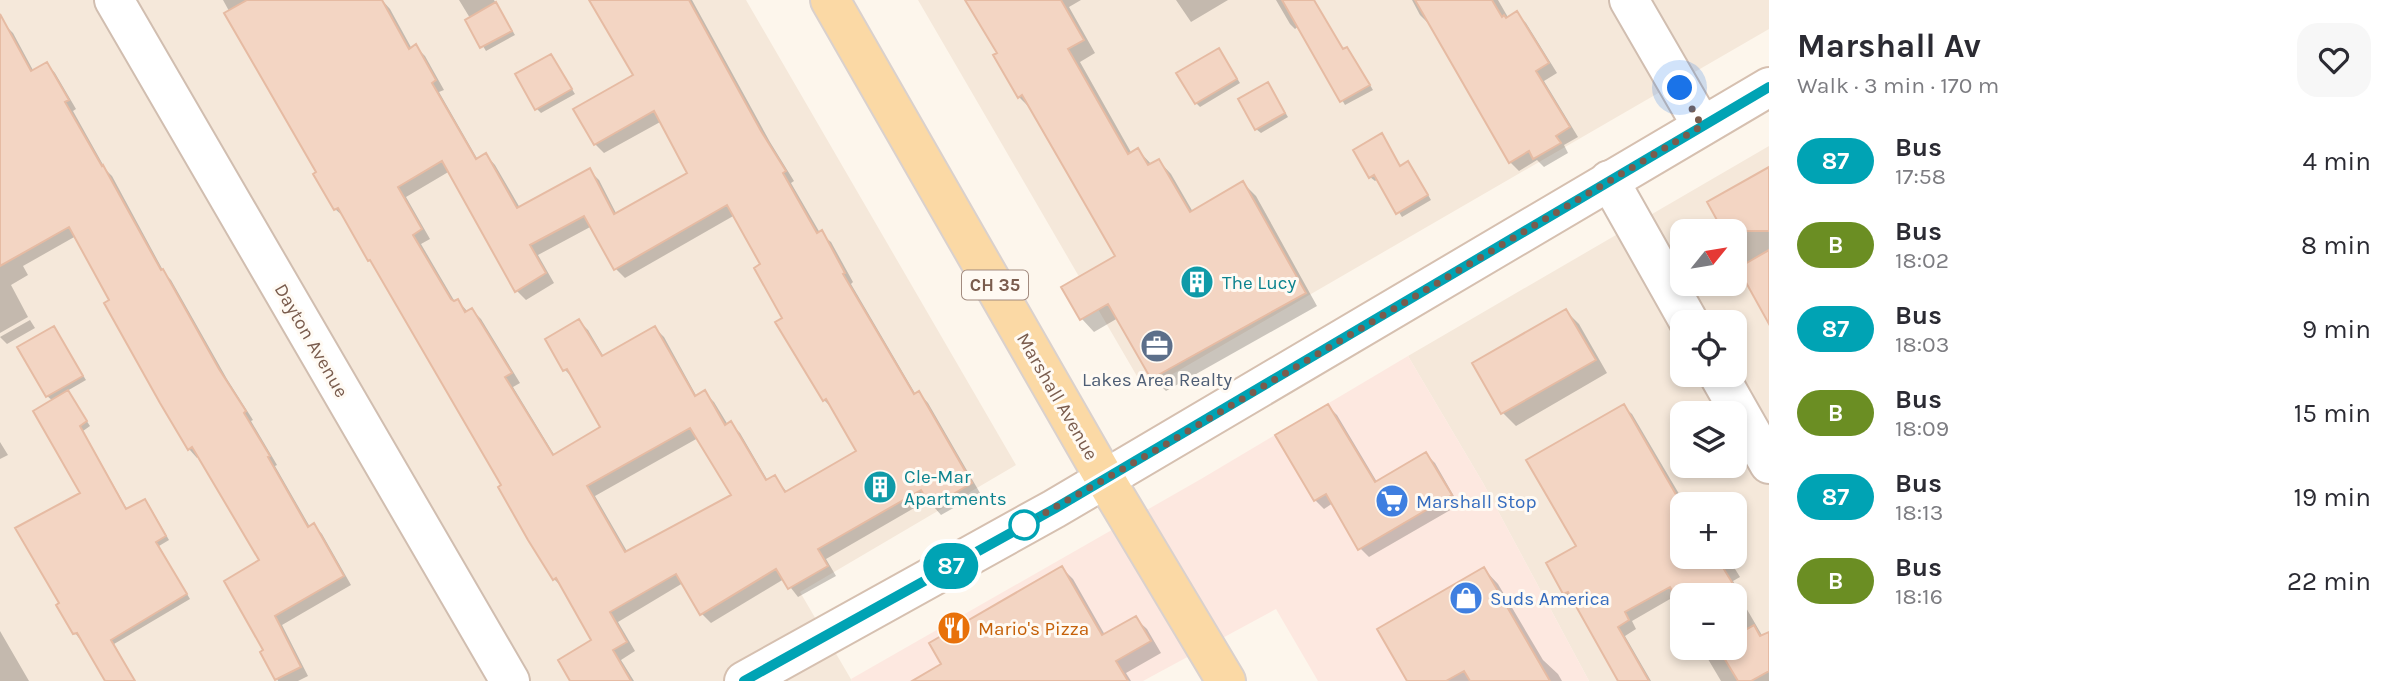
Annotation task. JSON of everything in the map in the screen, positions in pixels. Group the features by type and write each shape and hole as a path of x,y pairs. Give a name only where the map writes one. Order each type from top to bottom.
{"main road":[{"name":"Marshall Avenue","path":"830,0 1105,479 1226,681"}],"street":[{"name":"Dayton Avenue","path":"114,0 510,681"},
{"path":"1629,0 1702,126"},
{"path":"744,681 1105,479 1769,87"},
{"path":"1609,180 1682,310"},
{"path":"1725,387 1769,464"}],"shaded area":[{"path":"0,0 746,0 1016,465 800,592 852,681 0,681"},
{"path":"918,0 1769,0 1769,29 1145,390"},
{"path":"1769,146 1769,681 1589,681 1483,483 1408,356"},
{"path":"1408,356 1483,483 1589,681 1318,681 1276,609 1143,681 852,681 851,679 1201,479"}],"building":[{"path":"247,0 382,0 409,49 416,44 436,80 432,83 476,159 486,153 517,208 590,168 614,214 687,173 654,111 594,145 573,109 633,75 589,0 689,0 786,171 783,173 817,233 822,230 845,273 843,274 914,394 919,391 972,483 931,507 921,490 818,549 828,566 788,589 776,569 700,615 676,574 610,612 627,642 613,650 631,681 570,681 558,660 591,640 556,578 553,580 528,540 498,487 501,485 370,260 368,261 338,208 334,210 313,174 316,172 224,13","holes":["442,161 515,292 546,273 530,245 584,216 614,270 727,205 760,264 754,268 782,318 775,322 823,401 826,399 856,451 785,492 775,475 766,480 731,421 725,425 705,390 695,396 655,326 602,356 579,319 545,339 563,371 567,369 600,427 553,455 505,377 512,373 472,308 465,312 458,299 451,299 413,235 422,229 398,187","690,428 731,495 625,552 587,486"]},
{"path":"965,0 1061,0 1084,40 1068,49 1128,154 1138,148 1148,165 1159,159 1190,212 1243,181 1306,293 1151,379 1108,304 1080,320 1061,287 1115,256 1022,95 1018,98 993,55 997,53"},
{"path":"1282,0 1314,0 1343,49 1347,47 1370,85 1340,102"},
{"path":"1415,0 1492,0 1502,17 1504,15 1506,18 1517,11 1549,63 1536,71 1570,127 1556,136 1561,143 1533,159 1529,151 1509,163"},
{"path":"496,2 512,31 480,48 465,20"},
{"path":"0,14 31,71 47,62 69,100 65,102 246,411 244,413 308,527 314,523 344,576 275,616 301,667 275,680 260,652 263,650 224,581 259,560 192,447 188,450 160,403 104,303 109,300 69,227 0,266"},
{"path":"1219,48 1237,79 1195,104 1176,73"},
{"path":"551,54 572,89 535,110 515,74"},
{"path":"1268,82 1285,113 1255,130 1238,99"},
{"path":"1382,133 1400,166 1408,161 1428,195 1396,214 1374,175 1369,178 1353,150"},
{"path":"1769,167 1769,231 1747,231 1747,219 1716,219 1707,202"},
{"path":"1769,250 1769,324 1747,284 1747,263"},
{"path":"1566,309 1596,360 1501,414 1472,363"},
{"path":"54,326 83,376 46,397 17,347"},
{"path":"68,390 87,421 80,426 126,509 145,499 166,536 156,542 187,594 111,640 135,681 105,681 77,633 73,634 56,605 59,603 15,528 80,493 33,411"},
{"path":"1328,404 1375,482 1426,452 1452,495 1358,550 1326,494 1314,501 1275,435"},
{"path":"1624,404 1675,492 1670,492 1670,569 1724,569 1732,583 1670,583 1670,587 1625,612 1629,620 1618,627 1649,681 1618,681 1568,592 1563,594 1546,563 1576,546 1526,460"},
{"path":"1062,566 1102,635 1136,616 1151,641 1116,661 1128,681 912,681 941,664 929,643"},
{"name":"Suds America","path":"1484,567 1550,681 1470,681 1464,671 1446,681 1407,681 1377,629"},
{"path":"1754,625 1760,636 1769,632 1769,671 1751,681 1738,681 1725,660 1747,660 1747,629"}],"bus line":[{"name":"87","path":"744,681 1156,450 1769,87"}],"place":[{"name":"The Lucy","path":"1197,282"},
{"name":"Lakes Area Realty","path":"1157,346"},
{"name":"Cle-Mar Apartments","path":"880,487"},
{"name":"Marshall Stop","path":"1392,501"},
{"name":"Suds America","path":"1466,598"},
{"name":"Mario's Pizza","path":"954,628"}],"route":[{"path":"1024,525 1156,450 1702,126 1680,88"}]}
